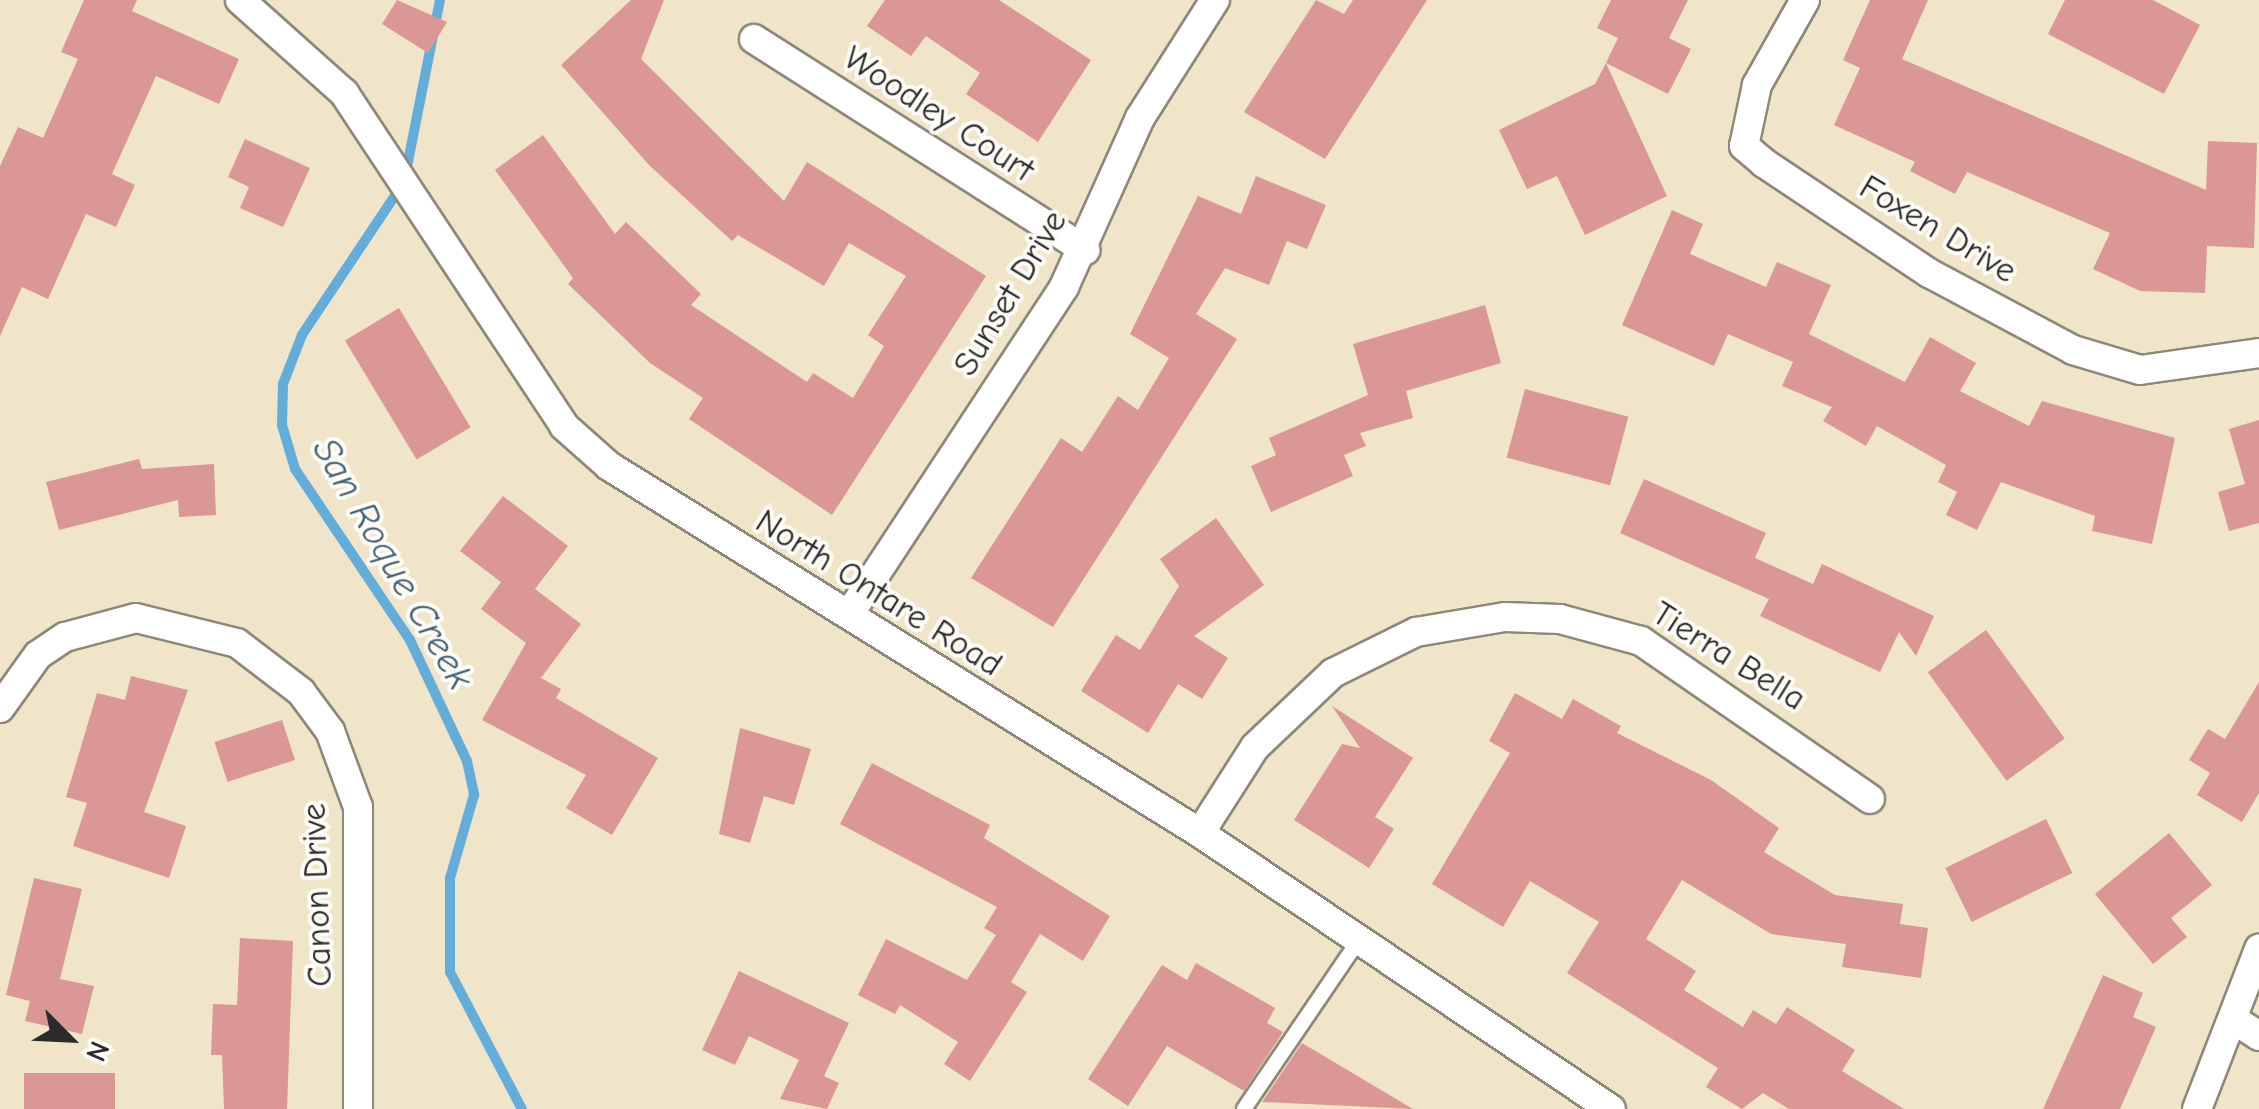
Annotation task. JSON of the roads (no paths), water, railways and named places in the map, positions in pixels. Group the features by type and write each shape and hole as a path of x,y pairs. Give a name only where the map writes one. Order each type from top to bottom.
{"street":[{"name":"North Ontare Road","path":"240,0 344,93 564,426 654,500 850,613 1200,833 1611,1109"},
{"name":"Sunset Drive","path":"850,613 1085,250 1140,118 1215,0"},
{"name":"Foxen Drive","path":"1805,0 1757,86 1744,146 1764,163 1929,273 2073,350 2140,370 2259,353"},
{"name":"Woodley Court","path":"754,39 1085,250"},
{"name":"Tierra Bella","path":"1200,833 1255,747 1333,672 1416,632 1506,617 1560,618 1640,641 1870,799"},
{"name":"Canon Drive","path":"0,708 38,656 65,637 136,618 237,643 301,692 330,731 358,807 358,1109"},
{"path":"2197,1109 2259,948"},
{"path":"2232,1020 2259,1036"}],"lane":[{"path":"1244,1109 1357,942"}],"waterway":[{"name":"San Roque Creek","path":"440,0 404,182 302,335 283,384 282,425 295,469 410,640 467,761 474,795 450,878 450,972 522,1109"}]}
